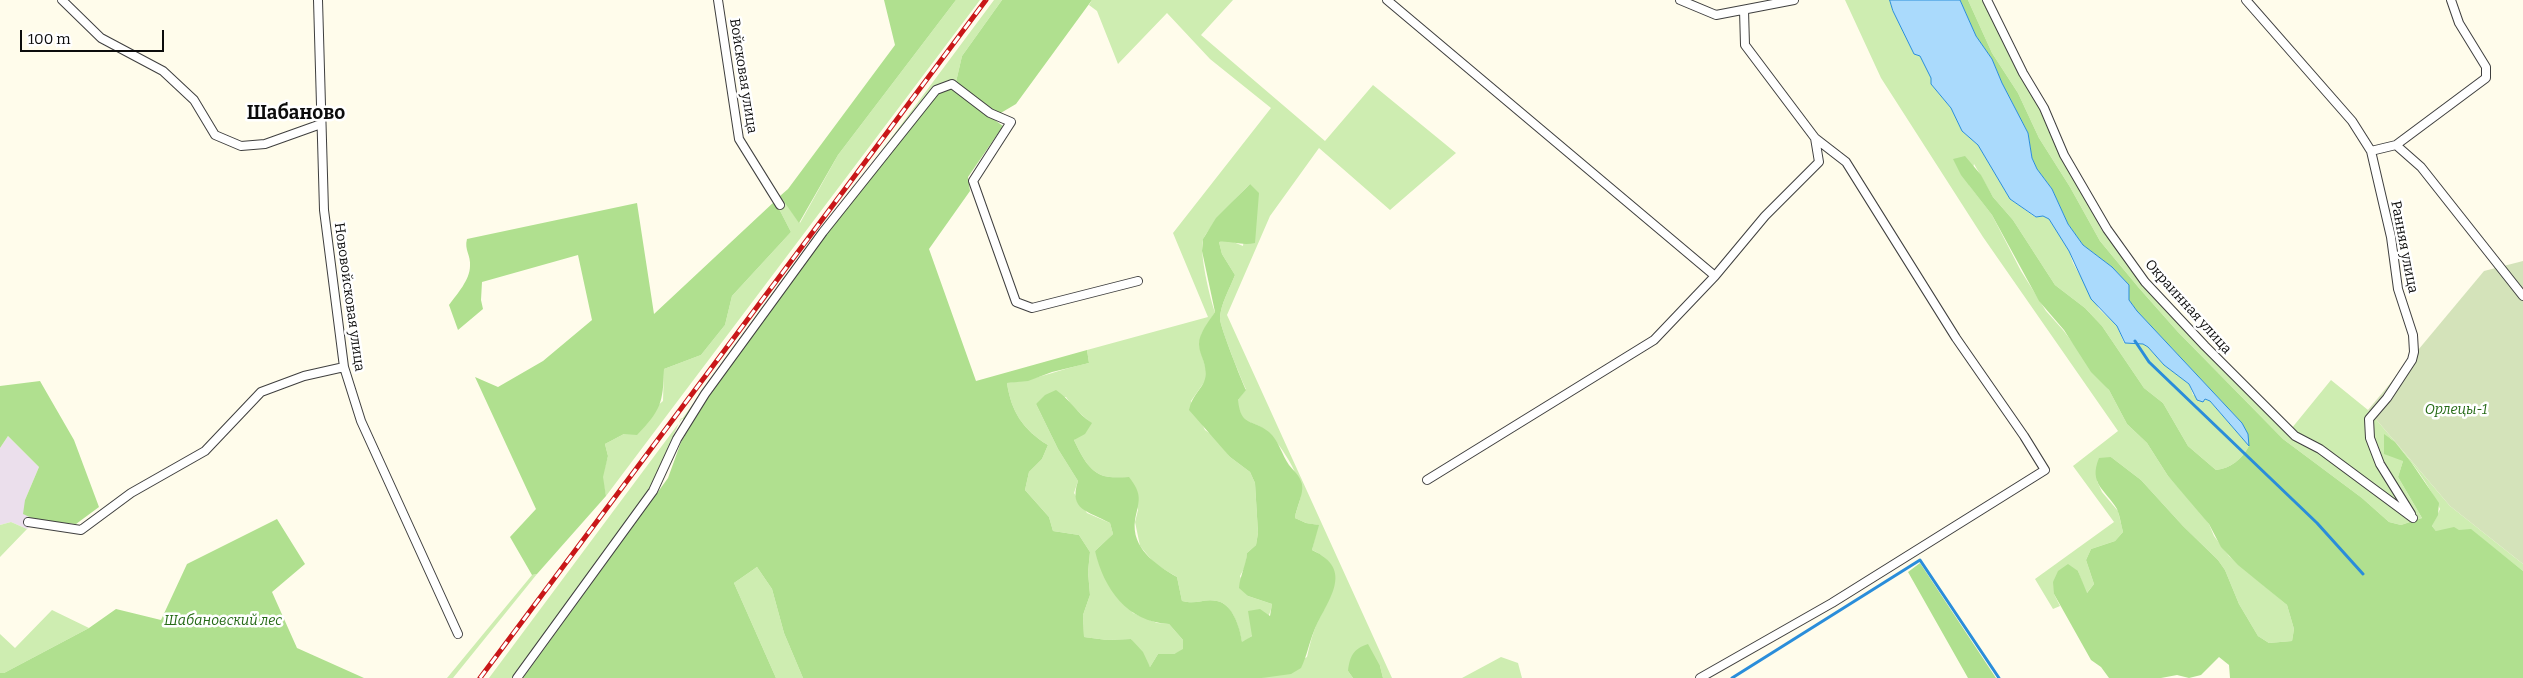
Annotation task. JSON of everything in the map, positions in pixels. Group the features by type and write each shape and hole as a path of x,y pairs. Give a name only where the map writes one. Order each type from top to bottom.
{"street":[{"path":"62,0 101,38 163,71 194,100 215,135 242,146 265,144 321,124"},
{"name":"Нововойсковая улица","path":"318,0 324,210 344,367 361,421 458,634"},
{"name":"Войсковая улица","path":"718,0 739,139 780,205"},
{"path":"1387,0 1715,276"},
{"path":"1680,0 1716,15 1794,0"},
{"name":"Окраинная улица","path":"1987,0 2023,73 2044,108 2064,155 2107,229 2145,282 2205,346 2295,436 2320,449 2413,518"},
{"name":"Ранняя улица","path":"2246,0 2352,121 2371,151 2391,237 2398,289 2413,335 2414,352 2412,360 2392,391 2369,419 2370,438 2380,464 2413,518"},
{"path":"2252,6 2258,0"},
{"path":"2371,151 2396,146 2486,78 2486,67 2459,23 2451,0"},
{"path":"1700,678 1832,603 2045,470 2024,436 1956,338 1846,162 1815,138 1745,45 1744,10"},
{"path":"517,678 653,492 677,439 711,386 823,232 936,90 952,84 990,113 1011,122 973,180 1016,302 1032,308 1138,281"},
{"path":"1427,480 1654,340 1715,276 1765,216 1819,162 1815,138"},
{"path":"2396,146 2421,167 2523,296"},
{"path":"28,522 81,530 131,493 205,451 260,392 295,378 344,367"}],"shaded area":[{"path":"8,436 39,467 25,500 36,520 27,529 11,522 0,525 0,448"}],"green space":[{"path":"884,0 956,0 838,155 799,223 780,196 788,189 895,45"},
{"path":"956,0 980,0 606,496 602,477 608,456 605,444 624,434 663,401 664,369 701,355 725,325 732,296 791,232 775,201 780,196 800,223 838,155"},
{"path":"994,0 1002,0 962,56 956,82 951,88 938,94 826,235 708,397 691,426 682,419"},
{"path":"1002,0 1092,0 1016,104 999,114 956,82 962,56"},
{"path":"1092,0 1233,0 1201,35 1325,141 1373,85 1456,153 1390,210 1319,148 1270,216 1227,315 1392,678 1383,678 1380,666 1348,671 1353,678 1262,678 1307,657 1314,631 1330,598 1334,576 1332,567 1325,558 1312,550 1318,525 1306,523 1295,518 1301,492 1300,484 1292,466 1273,438 1259,426 1244,420 1239,412 1238,400 1246,389 1220,319 1223,302 1235,275 1222,254 1219,242 1231,241 1243,246 1250,184 1232,202 1203,240 1202,254 1215,312 1202,333 1199,345 1206,369 1205,381 1191,401 1205,430 1215,437 1230,457 1250,472 1255,483 1258,533 1256,545 1247,553 1246,565 1240,576 1248,596 1272,604 1269,616 1253,635 1242,643 1235,618 1223,603 1212,600 1182,601 1177,577 1155,564 1140,546 1135,522 1138,510 1128,477 1110,477 1099,474 1089,466 1082,456 1074,440 1091,423 1073,407 1066,397 1036,404 1058,449 1078,481 1074,493 1087,513 1110,523 1113,534 1095,551 1133,613 1157,623 1169,624 1183,640 1183,650 1174,654 1158,654 1150,667 1131,639 1107,640 1084,637 1083,615 1090,595 1088,572 1090,552 1079,535 1053,531 1049,517 1025,490 1029,472 1042,459 1048,445 1032,433 1020,419 1015,411 1007,383 1089,363 1087,350 1208,317 1173,233 1271,108 1210,59 1167,13 1118,64 1097,11 1089,5"},
{"path":"1845,0 1890,0 1893,11 1914,54 1920,56 1932,78 1931,84 1951,108 1962,131 1978,145 2010,199 2035,217 2043,216 2049,219 2069,251 2073,263 2099,309 2117,326 2124,343 2143,344 2148,347 2164,365 2189,384 2193,395 2210,401 2249,446 2235,462 2216,470 2188,446 2163,403 2144,388 2102,326 2085,308 2055,285 2013,220 1993,197 1974,164 1969,185 1992,215 2021,271 2046,311 2109,390 2127,424 2147,443 2168,476 2202,514 2214,536 2229,556 2287,605 2294,629 2292,641 2269,643 2258,636 2239,604 2225,570 2218,560 2183,526 2141,480 2111,457 2097,481 2102,492 2118,511 2123,532 2115,541 2091,549 2086,560 2094,584 2086,594 2078,571 2054,594 2060,606 2053,609 2035,579 2114,522 2073,466 2118,431 1983,237 1881,78"},
{"path":"1960,0 1968,0 1992,53 2018,93 2039,138 2070,187 2100,241 2178,332 2283,439 2362,498 2389,522 2401,525 2422,518 2398,477 2403,461 2384,454 2384,434 2395,442 2411,462 2439,503 2438,515 2432,526 2436,531 2454,527 2459,530 2471,529 2523,571 2523,678 2230,678 2229,665 2219,657 2201,675 2189,678 2177,675 2161,678 2109,678 2101,667 2091,660 2054,594 2053,582 2058,571 2068,564 2078,571 2087,593 2094,584 2086,560 2091,549 2115,541 2123,532 2117,509 2097,481 2096,467 2099,458 2111,457 2141,480 2183,526 2218,560 2225,570 2239,604 2258,636 2269,643 2292,641 2294,629 2287,605 2238,565 2221,547 2209,524 2168,476 2147,443 2127,424 2109,390 2091,372 2064,330 2039,301 1992,215 1961,175 1953,159 1965,156 1981,175 1993,197 2013,220 2055,285 2085,308 2102,326 2144,388 2163,403 2188,446 2216,470 2231,465 2239,459 2249,446 2242,423 2137,311 2129,300 2129,285 2112,267 2083,245 2068,224 2052,189 2037,169 2032,158 2028,133 2002,83 1992,59 1976,36"},
{"path":"1968,0 1984,0 2101,229 2143,284 2287,434 2331,380 2368,410 2450,506 2523,564 2523,571 2471,530 2436,531 2432,526 2440,509 2436,500 2418,471 2390,438 2403,461 2398,477 2422,518 2401,525 2389,522 2362,498 2283,439 2178,332 2100,241 2070,187 2039,138 2018,93 1992,53"},
{"path":"951,88 1003,126 968,177 970,191 929,249 976,381 1087,350 1089,363 1052,372 1028,381 1007,383 1015,411 1020,419 1032,433 1048,445 1042,459 1029,472 1025,490 1049,517 1053,531 1079,535 1090,552 1088,572 1090,595 1083,615 1084,637 1107,640 1131,639 1143,652 1150,667 1158,654 1174,654 1183,649 1183,640 1169,624 1154,622 1130,610 1111,590 1104,578 1095,551 1113,534 1110,523 1082,509 1078,504 1076,491 1078,481 1058,449 1036,404 1045,395 1056,390 1092,423 1085,434 1074,440 1079,451 1094,471 1107,477 1129,477 1133,483 1139,498 1135,530 1141,547 1153,561 1177,577 1182,601 1212,600 1223,603 1235,617 1242,642 1252,636 1248,611 1260,609 1270,616 1272,604 1248,596 1239,588 1247,553 1256,545 1258,533 1255,483 1250,472 1230,457 1189,410 1192,400 1202,386 1206,374 1199,348 1199,340 1215,312 1202,251 1203,239 1216,218 1250,184 1259,193 1255,243 1219,242 1222,254 1235,275 1223,302 1220,319 1246,390 1238,400 1239,409 1245,419 1269,432 1289,465 1300,478 1302,492 1295,518 1306,523 1319,525 1312,550 1325,558 1333,567 1335,576 1331,597 1314,631 1301,668 1291,674 1262,678 803,678 784,633 772,589 757,567 734,583 776,678 523,678 668,478 681,442 708,397 826,235 938,94"},
{"path":"775,201 791,232 732,296 725,325 701,355 664,369 663,390 659,405 645,426 637,435 624,434 605,444 608,456 603,477 606,496 537,574 532,575 510,537 536,509 475,377 498,387 543,361 592,320 578,255 482,282 481,300 483,309 458,330 449,305 468,276 470,262 466,246 467,239 637,203 654,314"},
{"name":"Орлецы-1","path":"2523,261 2523,564 2450,506 2368,410 2484,271"},
{"path":"40,381 74,440 99,507 76,524 36,520 23,514 25,500 39,467 8,436 0,448 0,386"},
{"path":"679,423 650,490 513,678 489,678"},
{"name":"Шабановский лес","path":"277,519 305,564 272,592 297,648 364,678 0,678 0,673 4,673 89,628 116,609 161,620 187,564"},
{"path":"11,522 27,529 0,557 0,525"},
{"path":"1920,563 1996,678 1968,678 1908,572"},
{"path":"757,567 772,589 784,633 803,678 776,678 734,583"},
{"path":"537,574 453,678 447,678 532,575"},
{"path":"52,610 89,628 4,673 0,673 0,634 15,648"},
{"path":"1368,644 1380,666 1383,678 1353,678 1348,671 1351,657 1359,648"},
{"path":"1501,657 1518,663 1522,678 1462,678"}],"water":[{"path":"1890,0 1960,0 1976,36 1992,59 2002,83 2028,133 2032,158 2037,169 2052,189 2068,224 2083,245 2112,267 2129,285 2129,300 2137,311 2242,423 2248,434 2249,446 2210,401 2205,399 2203,402 2197,400 2189,384 2164,365 2148,347 2143,344 2125,343 2117,326 2091,299 2069,251 2049,219 2043,216 2036,217 2010,199 1978,145 1962,131 1951,108 1931,84 1931,78 1920,56 1914,54 1893,11"}],"waterway":[{"path":"2135,341 2149,362 2317,523 2363,574"},
{"path":"1732,678 1920,560 1999,678"}],"railway":[{"path":"480,678 986,0"}],"district":[{"name":"Шабаново","path":"296,114"}]}
